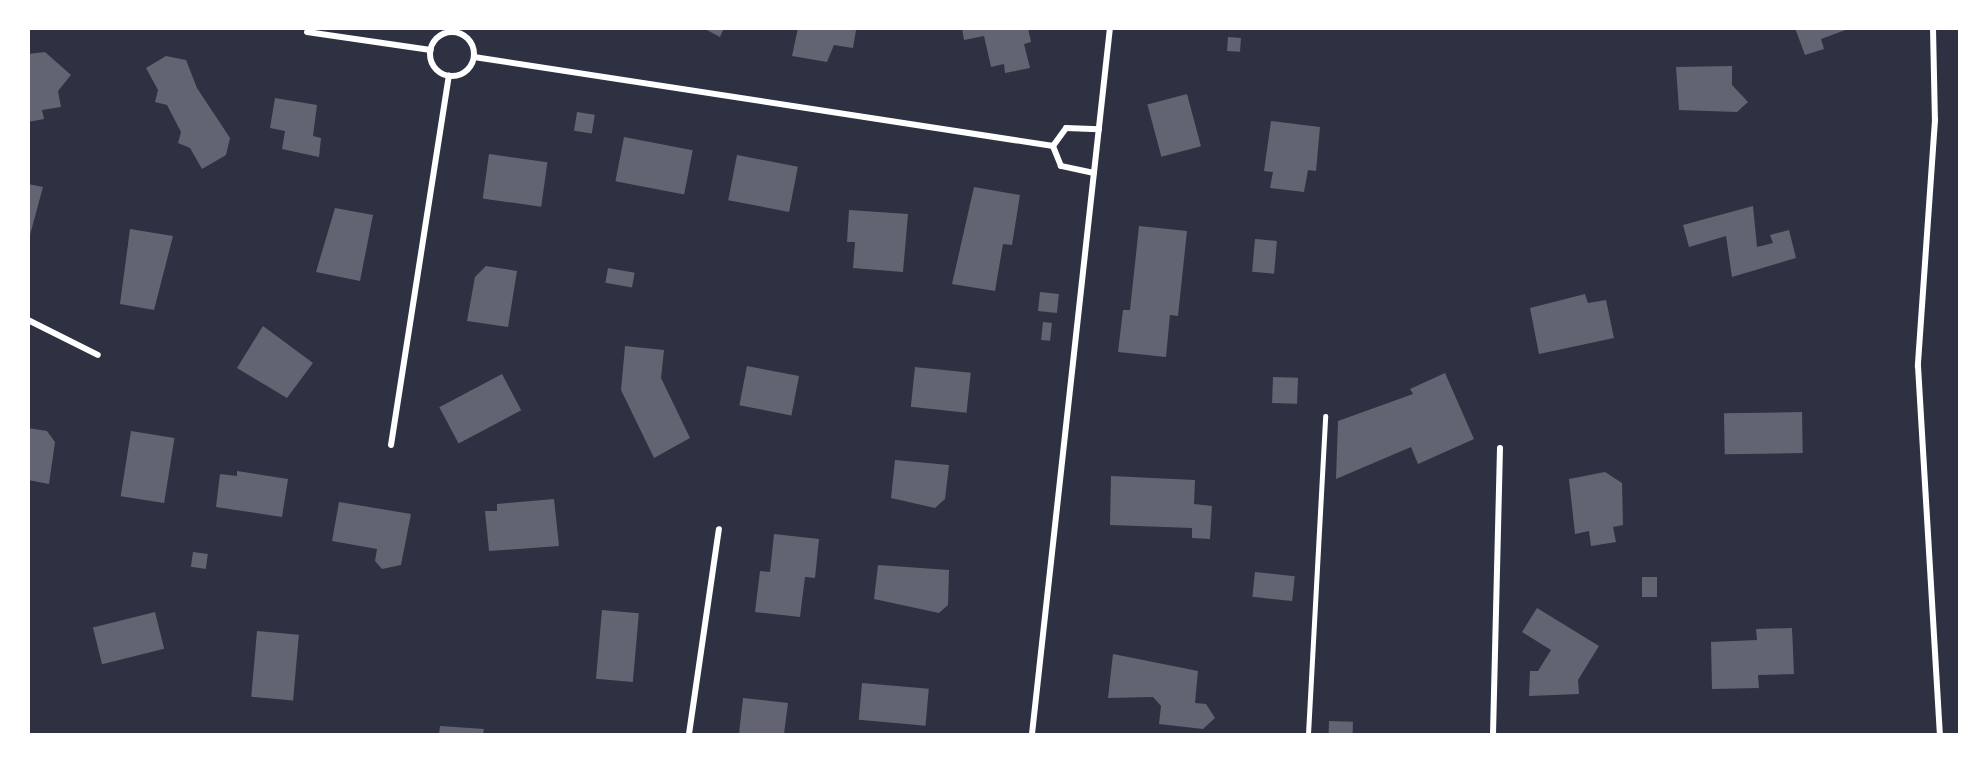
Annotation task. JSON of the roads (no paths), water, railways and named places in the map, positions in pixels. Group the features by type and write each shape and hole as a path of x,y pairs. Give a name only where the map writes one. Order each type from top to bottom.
{"street":[{"path":"1032,735 1110,28"},
{"path":"1933,28 1935,120 1918,366 1940,735"},
{"path":"307,32 431,50"},
{"path":"451,32 468,39 474,57 465,72 449,75 434,67 431,50 441,35 451,32"},
{"path":"474,57 1053,146"},
{"path":"391,445 449,75"},
{"path":"1053,146 1066,128 1099,129"},
{"path":"1053,146 1061,166 1094,173"},
{"path":"28,320 98,355"},
{"path":"1493,735 1500,448"},
{"path":"689,735 719,529"}],"lane":[{"path":"1308,735 1325,416"}]}
